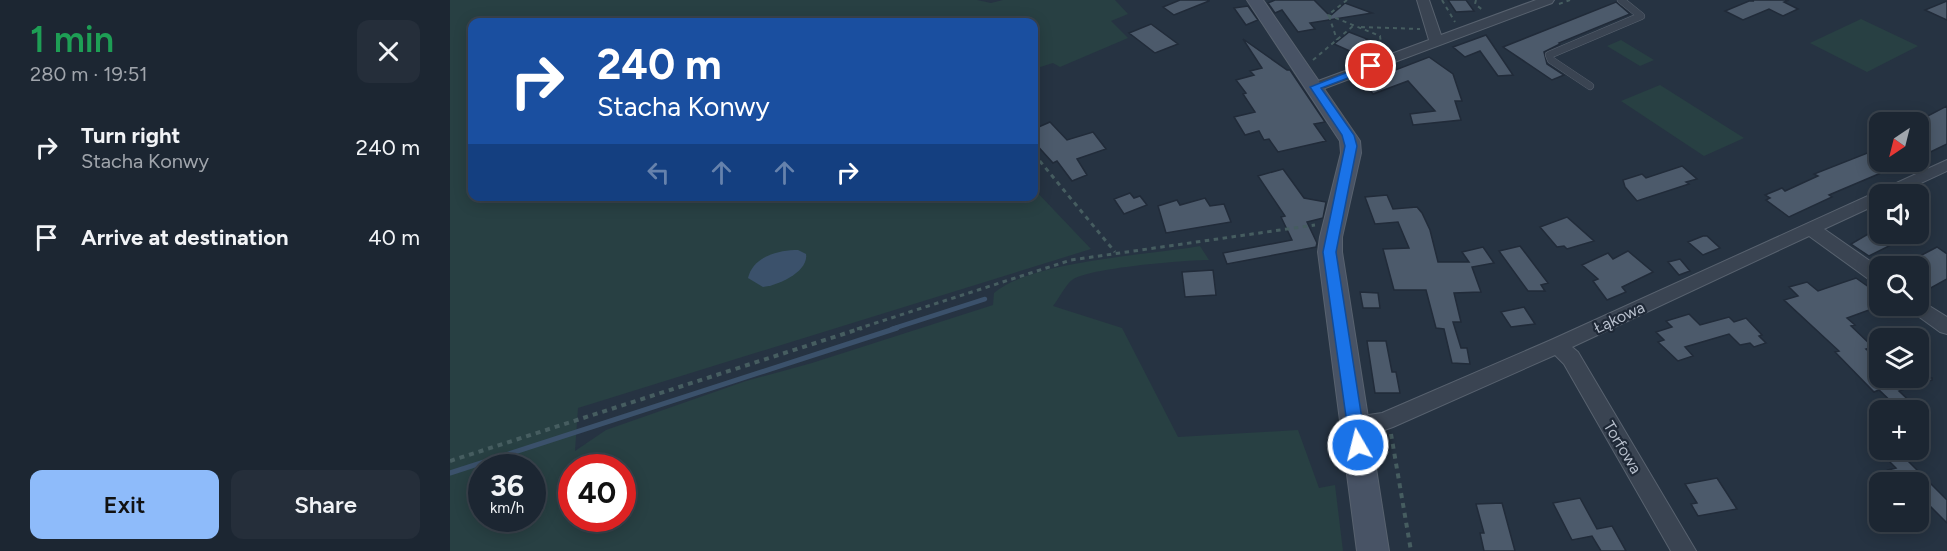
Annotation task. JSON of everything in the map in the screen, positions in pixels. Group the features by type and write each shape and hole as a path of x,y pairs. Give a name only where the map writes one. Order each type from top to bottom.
{"street":[{"path":"1255,0 1348,135 1351,146 1330,252 1373,551"},
{"path":"1423,0 1428,25 1436,42"},
{"path":"1315,87 1548,0"},
{"path":"1428,25 1464,31"},
{"name":"Łąkowa","path":"1905,184 1947,165"},
{"name":"Łąkowa","path":"1355,424 1386,421 1558,345 1869,200"},
{"path":"1810,228 1869,270"},
{"path":"1929,314 1947,327"},
{"name":"Torfowa","path":"1558,345 1571,358 1684,551"}],"lane":[{"path":"1590,86 1551,60 1549,55 1641,16 1621,0"}],"path":[{"path":"1329,16 1347,0"},
{"path":"1442,0 1464,31"},
{"path":"1476,0 1474,4 1488,14"},
{"path":"1329,16 1380,36"},
{"path":"1329,16 1337,40"},
{"path":"1311,61 1355,26 1379,28 1428,25"},
{"path":"1379,28 1382,53 1386,51"},
{"path":"1038,159 1114,252"},
{"path":"450,461 1071,260 1335,222"},
{"path":"1390,430 1411,551"}],"green space":[{"path":"450,0 977,0 991,3 1003,0 1115,0 1128,14 1111,21 1128,38 1060,67 1053,63 1038,68 1038,18 468,18 468,201 1038,201 1038,193 1091,249 578,408 575,451 606,430 746,381 812,363 993,305 994,293 1011,282 1034,273 1092,261 1200,246 1209,260 1138,266 1081,276 1070,282 1053,306 1122,328 1178,437 1298,430 1319,488 1335,485 1343,551 450,551"},
{"path":"1861,19 1918,46 1867,72 1810,43"},
{"path":"1621,40 1654,60 1640,66 1607,46"},
{"path":"1660,85 1744,138 1704,156 1621,101"}],"water":[{"path":"798,250 806,254 806,261 803,267 791,277 763,287 748,278 755,264 761,259 783,251"}],"building":[{"path":"1180,0 1209,1 1174,15 1163,7"},
{"path":"1275,0 1314,0 1330,16 1345,3 1372,13 1310,23 1315,29 1298,32 1282,10 1275,13 1268,3"},
{"path":"1448,0 1466,0 1474,11 1456,12"},
{"path":"1752,0 1789,0 1784,2 1798,9 1783,16 1769,9 1743,20 1725,11 1754,1"},
{"path":"1947,1 1947,20 1925,10"},
{"path":"1616,2 1630,14 1559,43 1544,52 1547,64 1564,75 1552,80 1503,47"},
{"path":"1248,6 1258,20 1246,25 1234,8"},
{"path":"1151,24 1178,44 1155,53 1129,33"},
{"path":"1349,32 1375,43 1361,56 1334,44"},
{"path":"1486,35 1513,75 1498,76 1480,51 1465,57 1453,47"},
{"path":"1243,39 1290,70 1325,122 1314,124 1326,141 1278,152 1269,139 1264,140 1259,131 1245,135 1234,117 1255,112 1243,94 1246,93 1236,80 1254,75 1250,71 1262,68"},
{"path":"1429,57 1453,74 1462,101 1455,101 1461,120 1413,125 1410,114 1435,111 1408,81 1373,94 1365,84"},
{"path":"1947,106 1947,144 1929,153 1929,115"},
{"path":"1050,122 1067,140 1093,132 1106,149 1077,159 1087,175 1072,181 1057,161 1053,163 1038,146 1038,127"},
{"path":"1869,152 1869,172 1883,172 1829,195 1832,197 1789,217 1766,200 1770,198 1765,195 1782,188 1785,191 1818,176 1814,174"},
{"path":"1682,166 1697,179 1686,182 1689,184 1637,201 1625,187 1623,180 1642,174 1646,178"},
{"path":"1283,169 1304,198 1326,202 1323,218 1307,222 1317,243 1316,247 1227,264 1223,253 1292,240 1281,217 1285,216 1258,176"},
{"path":"1130,193 1134,198 1140,196 1147,205 1124,214 1114,199"},
{"path":"1387,195 1393,209 1417,207 1422,213 1430,230 1438,262 1469,262 1462,252 1483,247 1494,263 1472,267 1481,292 1454,293 1461,322 1453,322 1461,348 1467,348 1470,364 1452,363 1444,329 1436,328 1426,290 1394,290 1383,249 1409,248 1398,222 1375,224 1365,197"},
{"path":"1205,198 1210,206 1224,204 1231,222 1166,233 1158,206 1177,200 1180,205"},
{"path":"1567,217 1594,241 1567,249 1564,246 1557,247 1540,227"},
{"path":"1869,233 1869,244 1891,245 1869,256 1851,244"},
{"path":"1707,236 1720,248 1703,255 1688,242"},
{"path":"1520,246 1548,283 1541,285 1545,291 1528,291 1499,251"},
{"path":"1937,247 1947,254 1947,279 1929,289 1929,256 1920,256"},
{"path":"1628,251 1653,272 1622,287 1626,292 1607,300 1593,281 1598,279 1582,265 1608,253 1613,259"},
{"path":"1680,259 1690,271 1679,275 1668,262"},
{"path":"1213,270 1216,295 1185,297 1182,272"},
{"path":"1856,278 1869,287 1869,310 1847,318 1855,325 1851,326 1869,343 1869,348 1866,349 1869,352 1869,387 1835,352 1839,351 1784,300 1798,296 1789,287 1807,282 1818,291"},
{"path":"1360,292 1378,293 1380,308 1363,308"},
{"path":"1524,307 1535,324 1511,327 1501,312"},
{"path":"1689,314 1700,325 1729,317 1734,322 1746,318 1762,335 1759,336 1766,343 1754,347 1750,343 1740,345 1729,334 1685,347 1693,356 1678,361 1658,342 1664,340 1656,332 1672,327 1666,321"},
{"path":"1367,341 1386,341 1392,372 1396,372 1400,393 1375,393"},
{"path":"1870,388 1908,388 1899,391 1908,400 1889,400 1879,390 1874,392"},
{"path":"1888,460 1907,460 1919,472 1890,472 1888,470 1896,468"},
{"path":"1717,478 1737,509 1698,516 1691,504 1697,503 1685,484"},
{"path":"1929,482 1947,500 1947,523 1929,505"},
{"path":"1580,498 1597,529 1612,526 1626,551 1601,551 1592,536 1572,540 1553,503"},
{"path":"1502,503 1515,551 1484,551 1480,533 1484,533 1476,504"}],"waterway":[{"path":"892,329 985,299"},
{"path":"450,473 897,328"}],"route":[{"path":"1358,445 1330,252 1331,237 1351,146 1348,135 1315,87 1371,66"}]}
